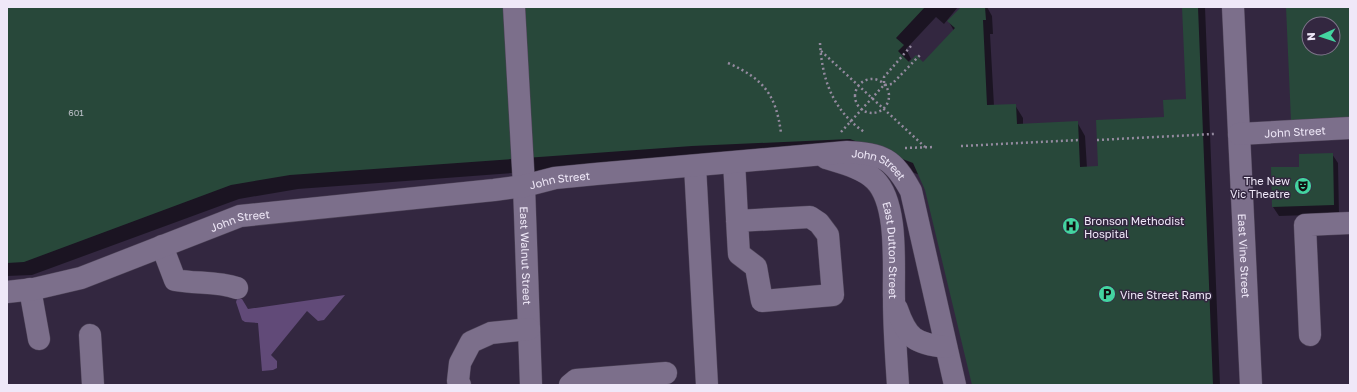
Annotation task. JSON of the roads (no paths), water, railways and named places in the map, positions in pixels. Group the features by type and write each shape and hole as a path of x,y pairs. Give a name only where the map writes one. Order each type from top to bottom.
{"street":[{"name":"East Walnut Street","path":"514,7 524,186 531,385"},
{"name":"East Vine Street","path":"1233,7 1252,385"},
{"name":"John Street","path":"1239,134 1350,128"},
{"name":"John Street","path":"7,292 30,289 81,278 240,216 269,211 386,202 524,186 556,178 819,156 847,152 870,153 885,158 901,172 911,191 955,385"},
{"name":"East Dutton Street","path":"819,156 864,172 876,180 883,191 890,221 898,385"},
{"path":"734,163 737,221 739,254 756,267 762,301 833,295 828,235 819,223 810,217 737,221"},
{"path":"695,166 707,385"},
{"path":"1310,335 1305,225 1350,223"},
{"path":"162,246 175,280 192,284 225,284 237,288"},
{"path":"30,289 39,339"},
{"path":"894,300 903,326 909,335 927,345 946,347"},
{"path":"460,385 458,381 460,363 471,342 491,333 529,329"},
{"path":"90,335 93,385"},
{"path":"570,385 576,380 666,373"}],"place":[{"name":"The New Vic Theatre","path":"1303,186"},
{"name":"Bronson Methodist Hospital","path":"1071,226"},
{"name":"Vine Street Ramp","path":"1107,294"}]}
